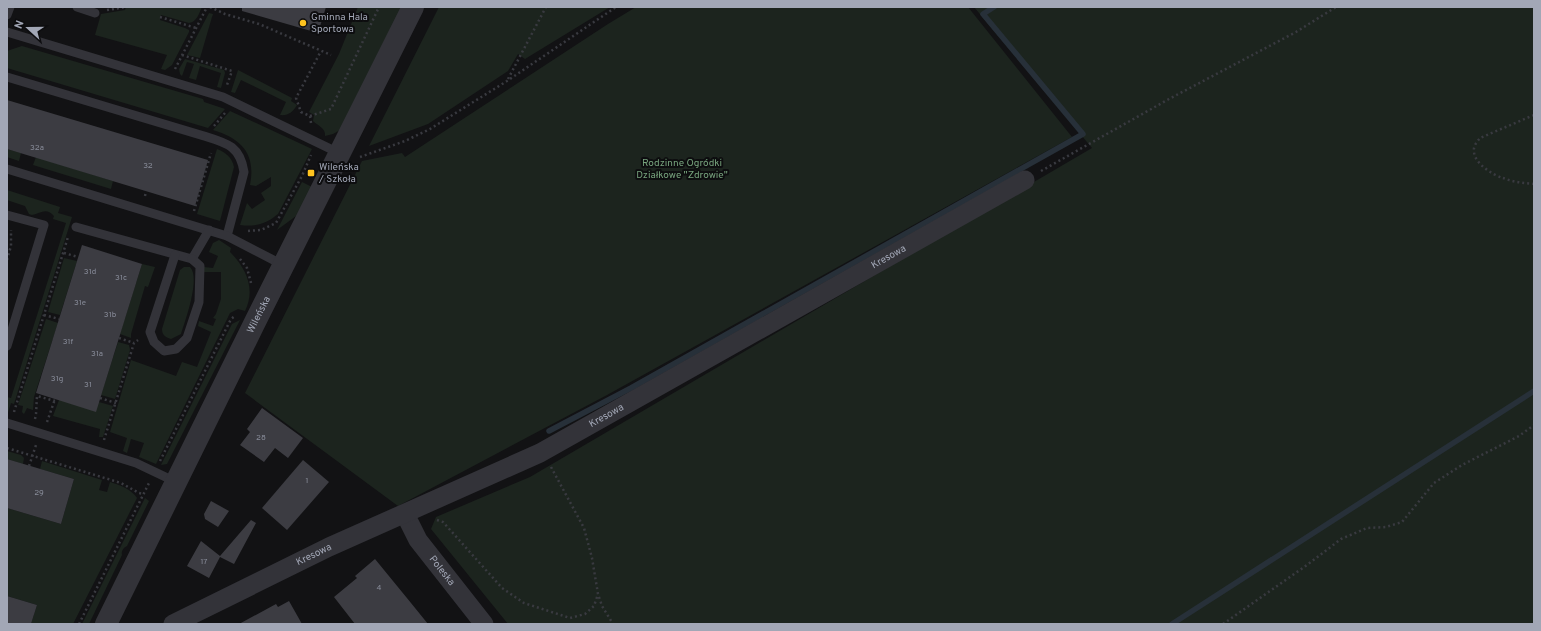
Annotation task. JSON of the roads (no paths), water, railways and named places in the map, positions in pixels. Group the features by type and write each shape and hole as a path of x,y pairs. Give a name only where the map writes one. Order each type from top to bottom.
{"street":[{"name":"Wileńska","path":"106,624 413,7"},
{"name":"Kresowa","path":"173,624 329,547 540,453 1025,180"},
{"name":"Poleska","path":"405,514 418,540 484,624"}],"lane":[{"path":"7,15 10,7"},
{"path":"76,7 95,12"},
{"path":"7,32 223,97 340,154"},
{"path":"7,77 225,142 233,147 239,154 244,172 227,236"},
{"path":"7,168 227,236 284,266"},
{"path":"7,215 44,225 7,346"},
{"path":"76,227 192,259 200,266 199,302 187,338 176,349 164,350 154,342 150,332 175,255"},
{"path":"192,259 209,230"},
{"path":"9,424 136,463 176,482"}],"waterway":[{"path":"549,431 631,388 1083,134 983,14 994,7"},
{"path":"1172,624 1534,391"}],"place":[{"name":"Gminna Hala Sportowa","path":"303,23"},
{"name":"Wileńska / Szkoła","path":"311,173"}],"park label":[{"name":"Rodzinne Ogródki Działkowe \"Zdrowie\"","path":"682,168"}]}
